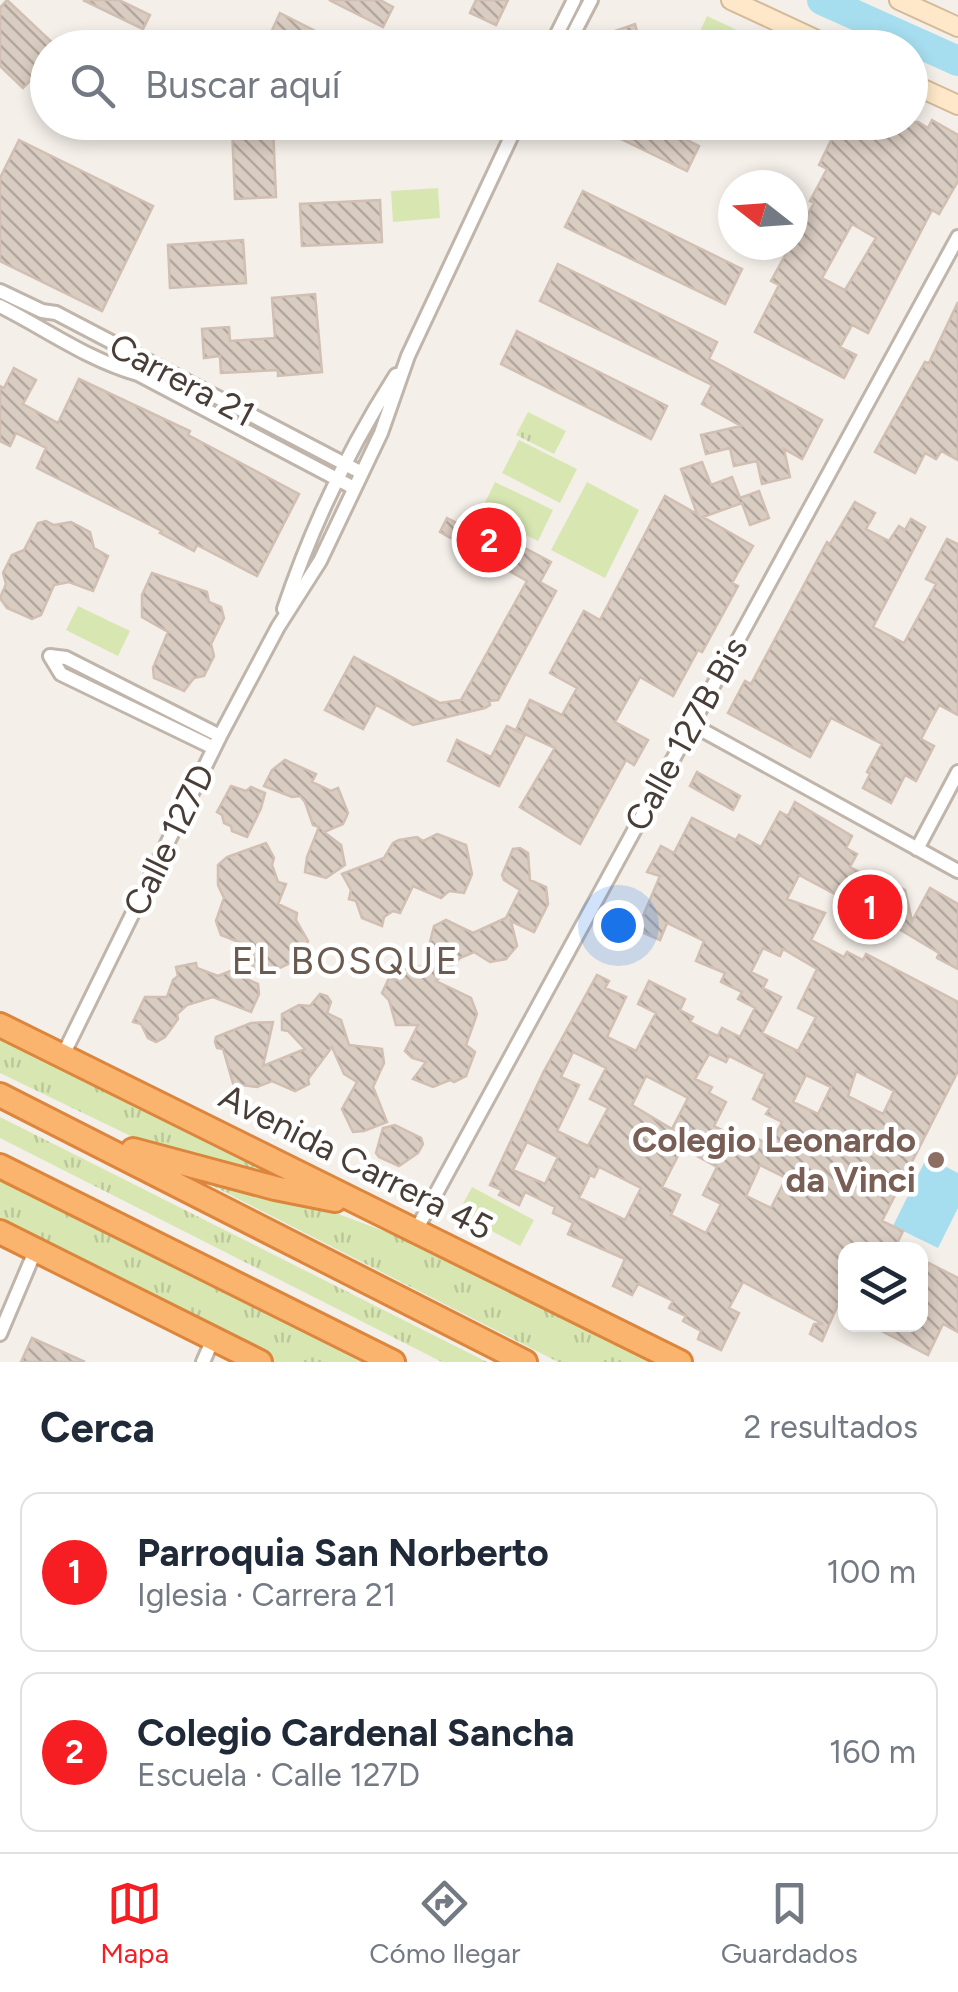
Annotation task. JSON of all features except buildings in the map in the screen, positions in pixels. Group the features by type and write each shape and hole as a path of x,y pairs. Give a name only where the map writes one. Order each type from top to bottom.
{"highway":[{"name":"Avenida Carrera 45","path":"0,1025 680,1362"},
{"path":"0,1095 525,1362"},
{"path":"61,1126 164,1160 363,1205"},
{"path":"0,1166 393,1362"},
{"path":"0,1232 260,1362"}],"main road":[{"path":"732,0 796,30"},
{"path":"899,0 958,27"},
{"path":"928,91 958,105"}],"street":[{"path":"559,30 574,0"},
{"path":"576,30 592,0"},
{"name":"Calle 127D","path":"63,1055 217,742 278,627 320,562 381,433 408,356 513,140"},
{"name":"Calle 127B Bis","path":"415,1232 958,237"},
{"name":"Carrera 21","path":"0,290 42,311 56,313 362,473"},
{"name":"Carrera 21","path":"0,306 354,488"},
{"name":"Calle 127D","path":"278,627 303,553 364,424 408,356"},
{"path":"50,656 66,658 217,742 61,674 50,656"},
{"path":"691,724 958,872"},
{"path":"917,848 958,772"},
{"path":"0,1334 36,1249"},
{"path":"203,1362 213,1339"}],"green space":[{"path":"707,16 737,30 701,30"},
{"path":"438,188 440,218 393,222 391,191"},
{"path":"528,412 566,431 554,454 516,435"},
{"path":"519,440 577,469 560,503 502,473"},
{"path":"495,482 553,510 538,541 480,513"},
{"path":"587,482 639,510 605,578 551,550"},
{"path":"78,606 130,631 118,656 66,630"},
{"path":"0,1035 280,1179 141,1141 0,1073"},
{"path":"0,1117 487,1362 442,1362 0,1138"},
{"path":"0,1180 361,1362 275,1362 0,1224"},
{"path":"213,1182 317,1206 432,1249 650,1362 558,1362 211,1185"},
{"path":"472,1187 534,1220 520,1246 458,1213"}],"water":[{"path":"927,1157 958,1173 958,1208 938,1248 893,1226"}],"waterway":[{"path":"822,0 889,30"},
{"path":"928,48 958,61"}],"place":[{"name":"Colegio Cardenal Sancha","path":"489,540"},
{"name":"Parroquia San Norberto","path":"870,907"},
{"name":"Colegio Leonardo da Vinci","path":"936,1160"}],"district":[{"name":"EL BOSQUE","path":"346,961"}]}
